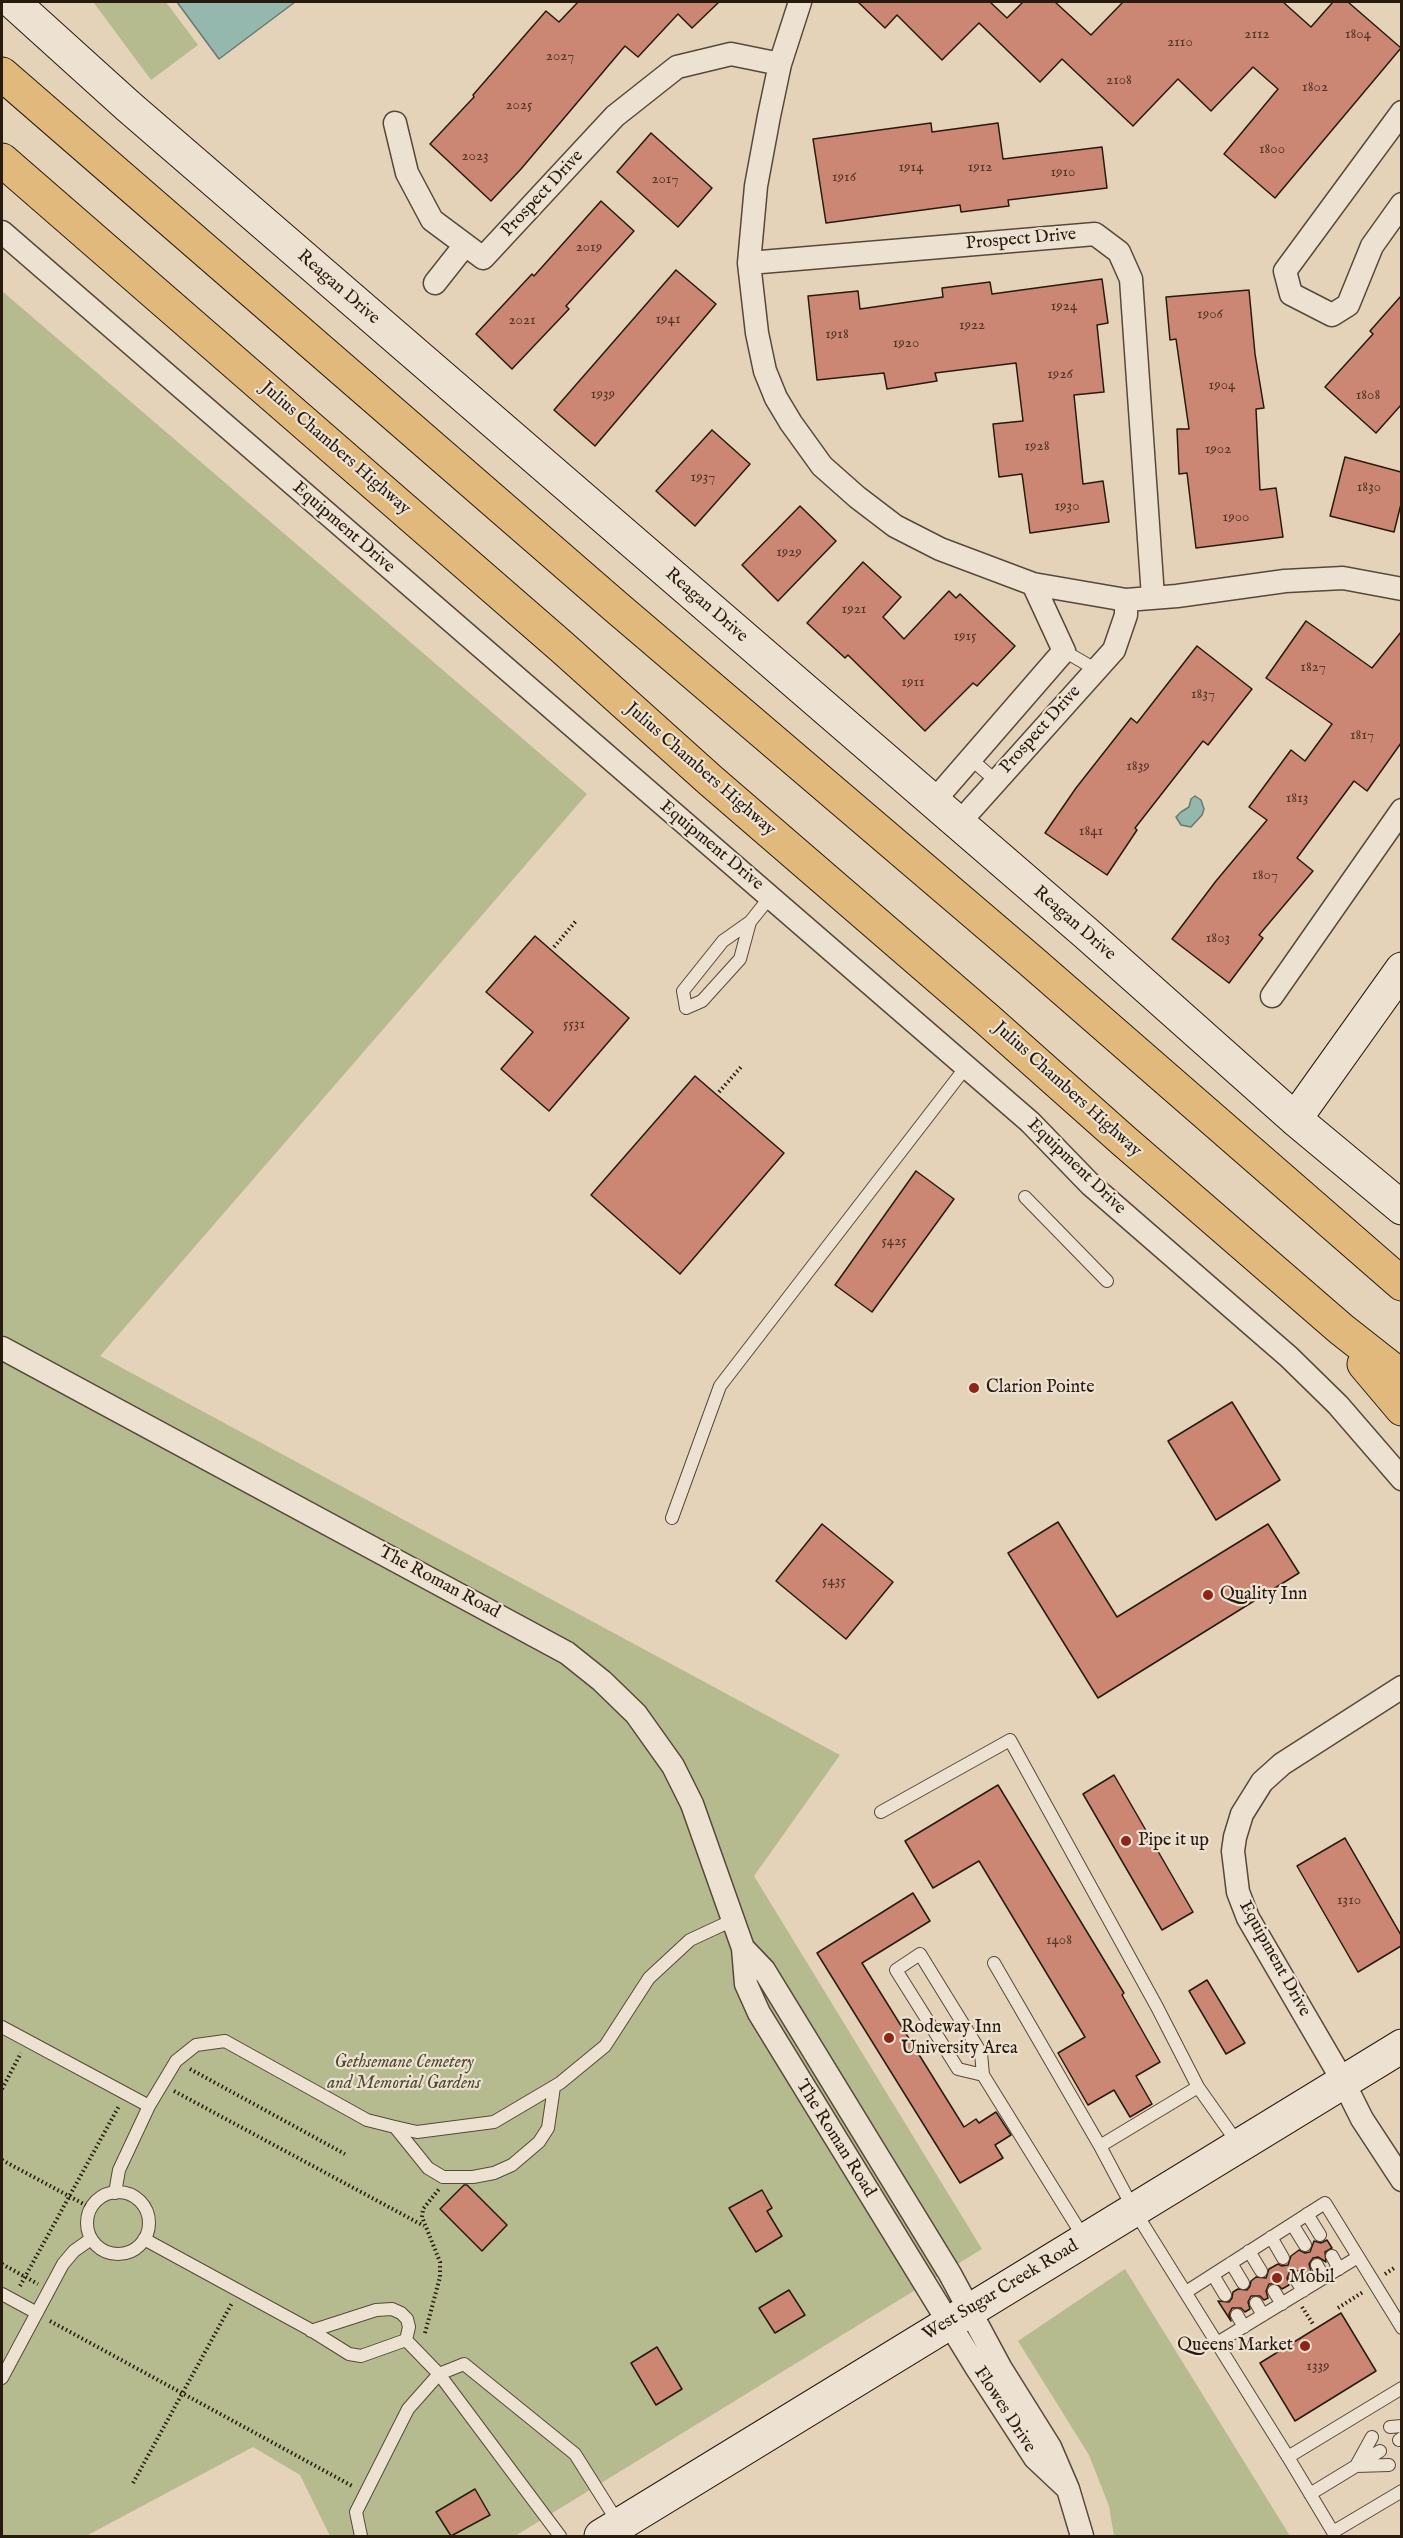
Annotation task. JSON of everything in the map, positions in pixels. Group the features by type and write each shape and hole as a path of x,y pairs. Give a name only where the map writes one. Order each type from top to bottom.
{"highway":[{"path":"2,74 1401,1284"},
{"name":"Julius Chambers Highway","path":"2,160 1318,1310 1401,1377"},
{"path":"1356,1245 1401,1271"},
{"path":"1318,1310 1401,1409"}],"street":[{"name":"Reagan Drive","path":"13,2 128,106 1087,934 1295,1119 1401,1208"},
{"path":"801,2 780,64 756,186 749,263 756,333 765,371 790,423 822,466 895,526 940,549 1032,584 1126,600 1177,596 1285,581 1343,578 1401,589"},
{"name":"Prospect Drive","path":"395,123 407,173 432,220 483,258 615,116 677,67 731,54 780,64"},
{"path":"1401,112 1286,271 1291,294 1332,315 1348,305 1372,246 1401,204"},
{"name":"Equipment Drive","path":"2,232 609,760 1030,1122 1091,1185 1289,1357 1338,1405 1401,1479"},
{"name":"Prospect Drive","path":"749,263 1095,234 1119,252 1131,279 1153,597"},
{"path":"435,283 465,245"},
{"path":"1032,584 1064,651"},
{"name":"Prospect Drive","path":"958,824 1114,650 1126,615 1126,600"},
{"name":"Prospect Drive","path":"933,802 1064,651"},
{"path":"1272,996 1401,810"},
{"path":"1295,1119 1401,969"},
{"name":"The Roman Road","path":"2,1348 567,1653 602,1681 636,1714 673,1766 692,1804 743,1947 764,1970 950,2274 959,2316"},
{"name":"Equipment Drive","path":"1401,1687 1275,1770 1254,1792 1242,1815 1235,1837 1234,1864 1238,1892 1248,1918 1343,2081 1362,2119 1401,2180"},
{"name":"West Sugar Creek Road","path":"610,2531 1401,2046"},
{"name":"Flowes Drive","path":"959,2316 1000,2367 1050,2446 1068,2489 1082,2536"}],"lane":[{"path":"1064,651 1095,669"},
{"path":"971,759 996,781"},
{"path":"750,922 740,958 702,1001 686,1008 683,992 723,941 750,922 771,897"},
{"path":"672,1518 720,1386 966,1067"},
{"path":"1025,1197 1107,1281"},
{"path":"881,1812 1010,1740 1157,2007 1198,2087 1239,2146"},
{"path":"115,2193 119,2170 149,2106 176,2061 196,2044 225,2041 367,2120 417,2132 494,2122 554,2087 605,2046 649,1978 690,1940 733,1920"},
{"path":"983,2075 958,2069 896,1970 920,1954 981,2053 983,2075 1085,2239"},
{"path":"994,1963 1100,2146 1134,2210 1333,2532 1401,2491"},
{"path":"2,2027 149,2106"},
{"path":"395,2127 428,2168 443,2177 466,2178 494,2173 512,2165 539,2142 548,2128 554,2087"},
{"path":"1100,2146 1198,2087"},
{"path":"115,2193 133,2197 146,2211 148,2230 137,2247 118,2254 107,2253 98,2247 91,2239 87,2219 97,2200 115,2193"},
{"path":"1186,2292 1325,2203 1401,2328"},
{"path":"1307,2214 1320,2235"},
{"path":"1292,2224 1305,2245"},
{"path":"1270,2237 1283,2258"},
{"path":"2,2378 63,2264 74,2251 91,2239"},
{"path":"144,2239 349,2354 361,2356 405,2340"},
{"path":"1249,2251 1261,2271"},
{"path":"1332,2256 1339,2269"},
{"path":"1217,2343 1358,2257"},
{"path":"1231,2263 1243,2283"},
{"path":"1317,2265 1324,2278"},
{"path":"1213,2275 1225,2295"},
{"path":"1295,2278 1303,2291"},
{"path":"1274,2291 1282,2304"},
{"path":"7,2297 36,2313"},
{"path":"1256,2303 1263,2315"},
{"path":"311,2331 350,2317 376,2310 392,2309 407,2319 409,2327 405,2340"},
{"path":"1237,2315 1244,2327"},
{"path":"405,2340 439,2374 561,2536"},
{"path":"361,2536 356,2512 408,2409 439,2374 464,2364 575,2454 610,2531"},
{"path":"1288,2457 1401,2388"},
{"path":"1356,2466 1372,2437"},
{"path":"1310,2494 1380,2451"},
{"path":"1356,2466 1389,2465"}],"path":[{"path":"554,947 576,921"},
{"path":"719,1092 741,1067"},
{"path":"2,2089 28,2041"},
{"path":"176,2061 345,2154"},
{"path":"162,2084 424,2226"},
{"path":"7,2297 25,2277 126,2094"},
{"path":"2,2160 91,2208"},
{"path":"419,2353 440,2277 441,2262 424,2226 423,2209 439,2188 443,2177"},
{"path":"2,2264 49,2290"},
{"path":"133,2483 238,2291"},
{"path":"36,2313 365,2494"}],"green space":[{"path":"166,2 198,45 151,80 94,3"},
{"name":"Gethsemane Cemetery and Memorial Gardens","path":"2,291 587,794 100,1356 840,1755 754,1876 982,2249 515,2536 330,2536 300,2475 253,2447 86,2536 2,2536"},
{"path":"1125,2269 1290,2536 1114,2536 1109,2506 1089,2455 1018,2341"}],"water":[{"path":"177,2 295,2 219,59"},
{"path":"1195,796 1201,800 1204,809 1202,815 1191,827 1181,825 1176,817 1189,807 1191,799"}],"building":[{"path":"578,2 719,2 692,28 678,14 638,57 625,46 491,201 430,144 474,97 473,95 546,11 559,22"},
{"path":"858,2 990,2 1007,18 1023,2 1055,2 1091,35 1123,2 1283,2 1311,27 1333,2 1348,2 1401,48 1275,198 1224,154 1278,89 1253,67 1211,111 1178,79 1133,126 1062,59 1040,82 979,23 942,60 897,15 885,28"},
{"path":"931,123 932,132 998,123 1003,159 1102,147 1107,188 1008,200 1009,206 961,212 960,205 826,223 813,139"},
{"path":"651,133 712,188 678,227 617,172"},
{"path":"601,201 634,231 566,306 569,309 512,369 476,334 532,274 534,276"},
{"path":"676,270 716,304 595,446 554,410"},
{"path":"1102,279 1108,323 1097,325 1104,392 1074,395 1083,484 1103,481 1109,522 1030,533 1022,474 999,477 993,424 1023,421 1016,363 935,373 937,381 887,389 884,373 817,380 808,296 858,291 860,309 943,297 942,288 990,282 992,294"},
{"path":"1249,290 1255,354 1264,408 1256,409 1260,490 1276,488 1283,537 1196,548 1187,473 1179,474 1177,429 1189,429 1176,339 1170,340 1166,297"},
{"path":"1401,296 1401,405 1376,433 1325,387 1373,334 1370,331"},
{"path":"712,430 750,464 695,526 656,491"},
{"path":"1345,457 1401,472 1401,504 1394,532 1330,516"},
{"path":"800,506 836,541 778,601 742,565"},
{"path":"863,562 901,597 883,617 904,639 949,591 956,598 960,594 1015,646 977,686 973,683 925,731 848,655 845,658 807,623"},
{"path":"1306,621 1372,668 1401,632 1401,743 1367,791 1354,781 1297,858 1313,871 1259,935 1263,938 1229,983 1172,939 1267,820 1249,807 1291,750 1305,761 1332,724 1266,678"},
{"path":"1197,646 1252,689 1208,745 1203,741 1135,828 1137,830 1107,875 1045,833 1076,788 1131,718 1137,723"},
{"path":"535,936 629,1018 549,1111 501,1069 533,1032 486,992"},
{"path":"695,1076 784,1153 680,1274 591,1195"},
{"path":"916,1171 954,1199 872,1312 835,1285"},
{"path":"1232,1402 1280,1480 1216,1520 1168,1441"},
{"name":"Quality Inn","path":"1058,1522 1117,1617 1268,1524 1299,1573 1098,1698 1008,1553"},
{"path":"822,1524 893,1582 846,1639 776,1581"},
{"path":"1114,1775 1193,1912 1162,1930 1083,1794"},
{"path":"998,1785 1124,1993 1122,1995 1160,2062 1136,2076 1152,2104 1130,2117 1114,2090 1088,2105 1058,2053 1085,2037 979,1861 933,1888 905,1841"},
{"path":"1345,1838 1401,1935 1401,1946 1358,1972 1297,1866"},
{"name":"Rodeway Inn University Area","path":"913,1893 930,1921 862,1963 964,2127 976,2119 979,2123 996,2112 1011,2135 995,2145 1003,2158 960,2183 817,1953"},
{"path":"1207,1980 1245,2043 1226,2054 1189,1991"},
{"path":"464,2185 467,2185 507,2225 482,2251 440,2209"},
{"path":"762,2190 772,2208 767,2211 782,2236 756,2252 729,2208"},
{"name":"Mobil","path":"1327,2240 1332,2248 1325,2252 1326,2262 1318,2257 1313,2258 1309,2264 1311,2271 1303,2276 1298,2271 1290,2271 1287,2278 1289,2285 1282,2289 1277,2284 1269,2284 1266,2291 1268,2298 1264,2300 1260,2296 1251,2296 1248,2302 1250,2309 1245,2312 1241,2308 1232,2308 1229,2314 1231,2321 1218,2301 1229,2302 1233,2292 1238,2289 1247,2290 1251,2281 1256,2277 1266,2278 1269,2269 1278,2264 1288,2265 1291,2256 1299,2250 1305,2253 1310,2252 1314,2241 1321,2243"},
{"path":"789,2290 805,2315 775,2333 759,2308"},
{"path":"1341,2313 1376,2371 1295,2421 1260,2363"},
{"path":"657,2347 682,2389 656,2405 631,2363"},
{"path":"475,2489 490,2515 451,2536 436,2512"}],"place":[{"name":"Clarion Pointe","path":"974,1388"},
{"name":"Quality Inn","path":"1208,1595"},
{"name":"Pipe it up","path":"1126,1841"},
{"name":"Rodeway Inn University Area","path":"889,2038"},
{"name":"Mobil","path":"1277,2278"},
{"name":"Queens Market","path":"1305,2346"}]}
